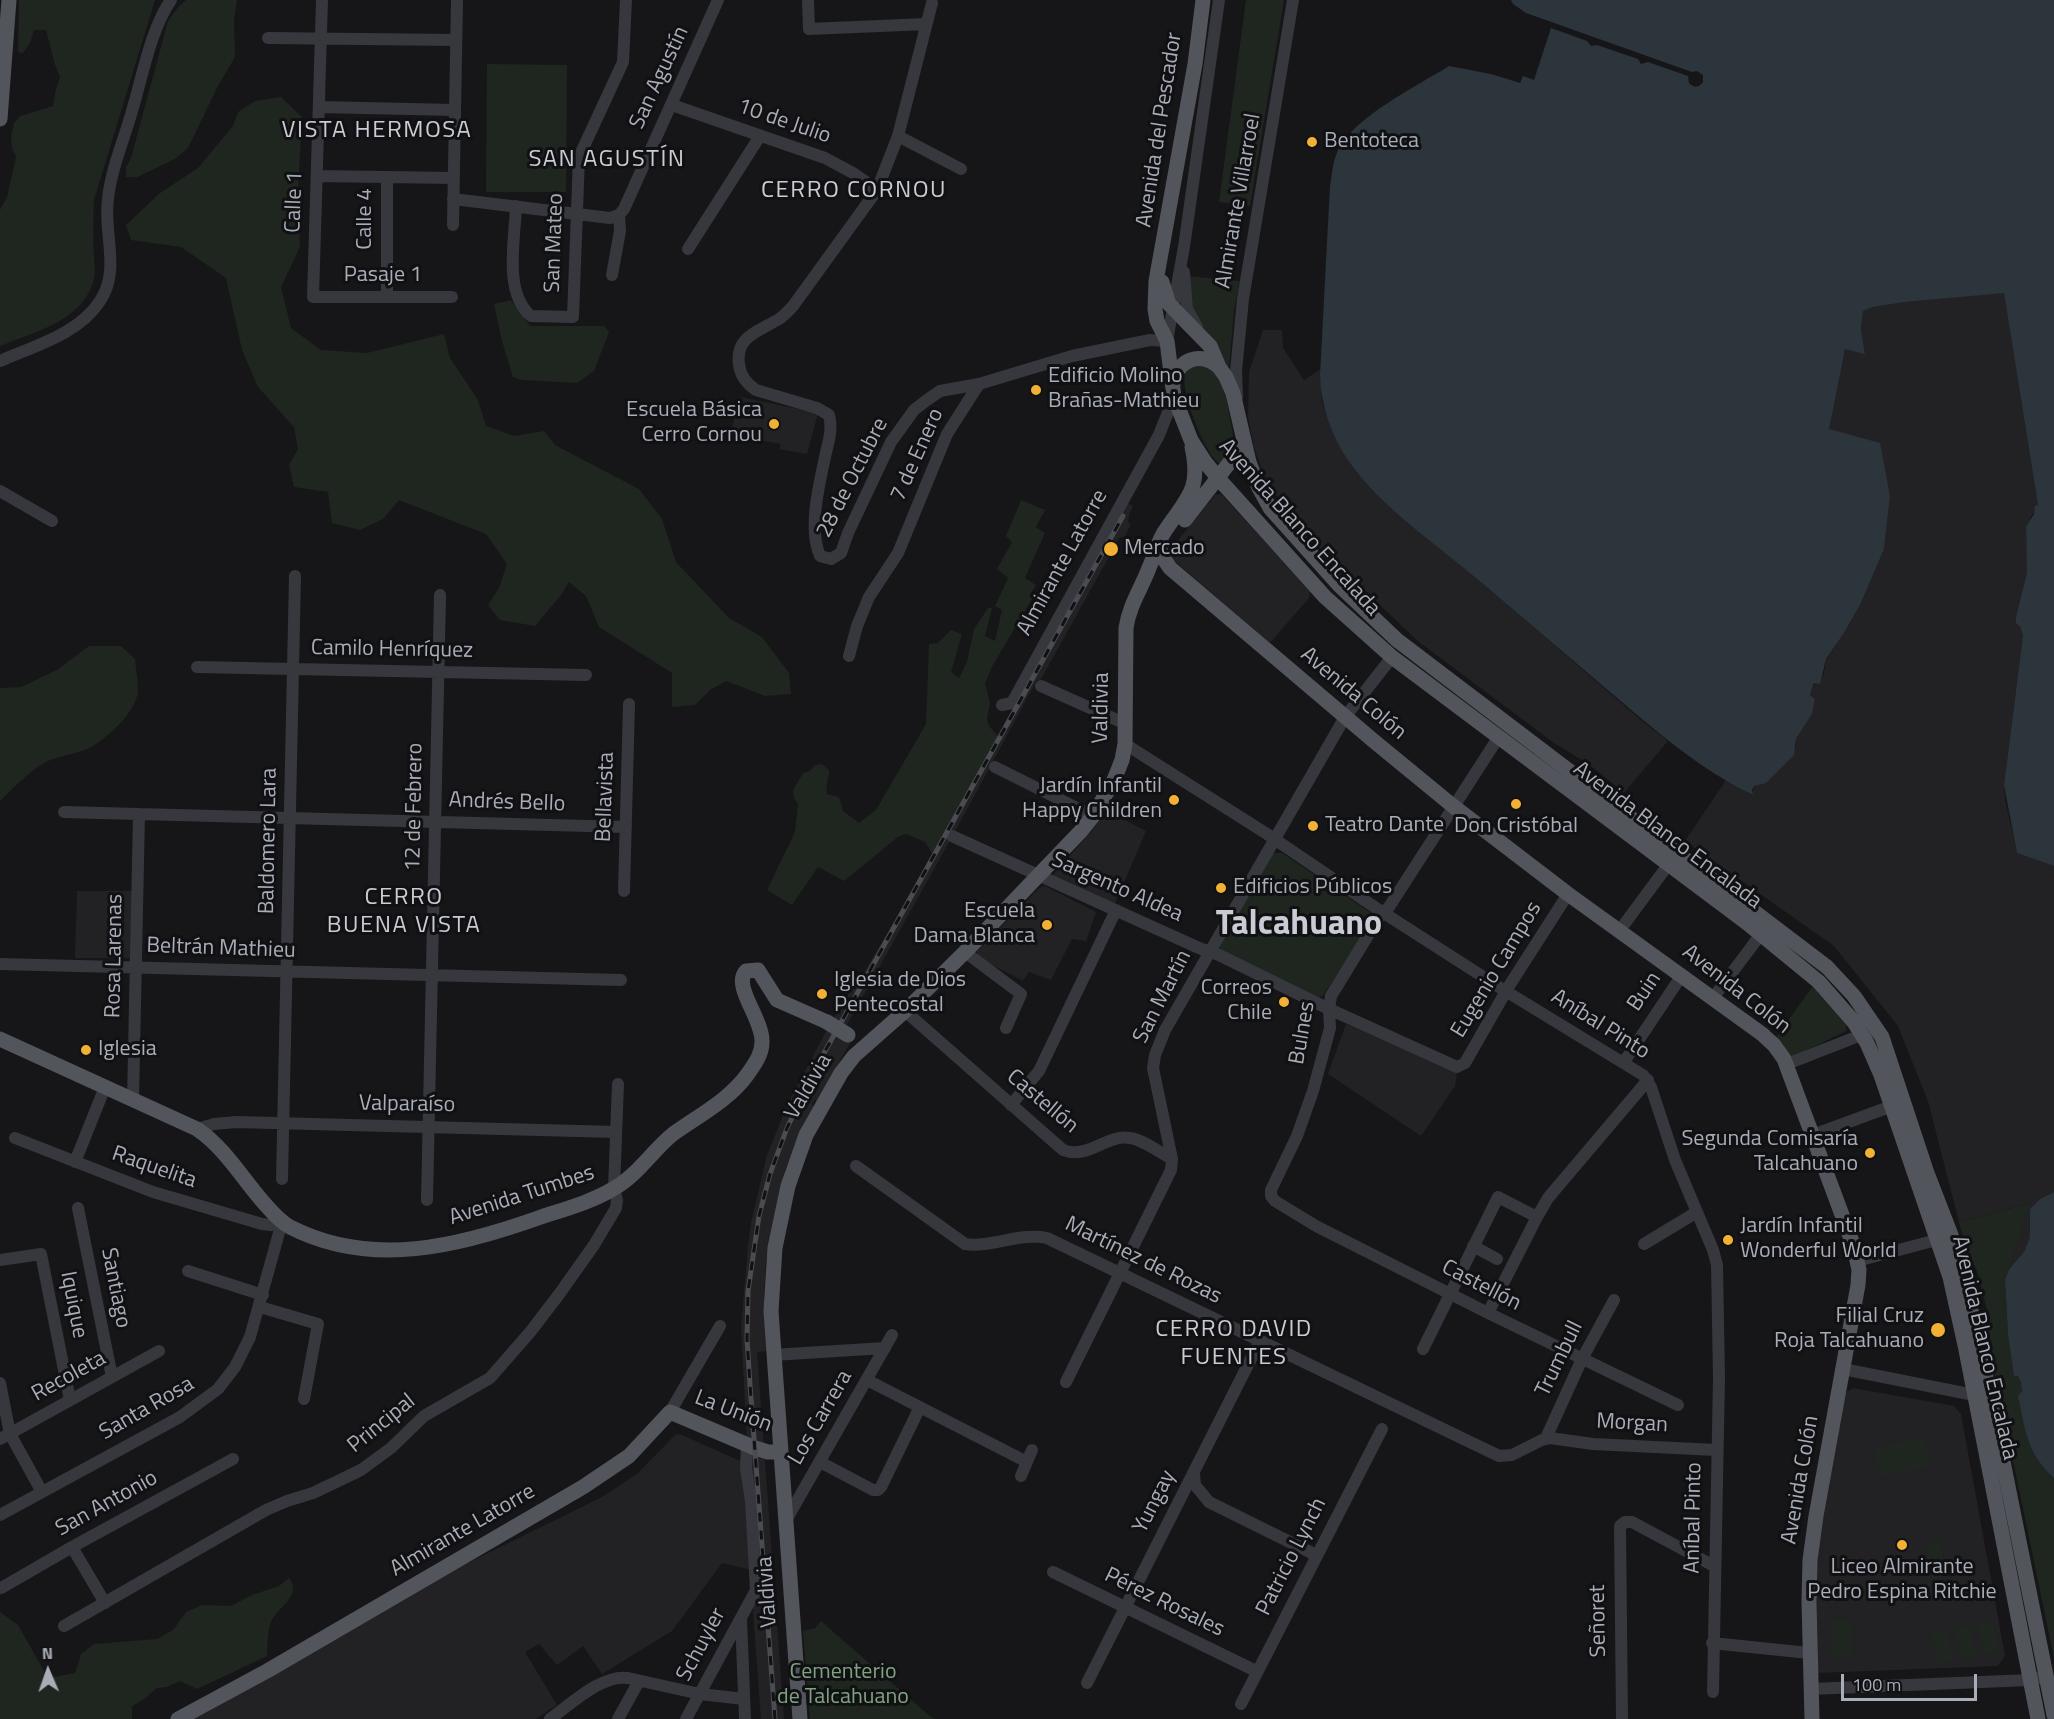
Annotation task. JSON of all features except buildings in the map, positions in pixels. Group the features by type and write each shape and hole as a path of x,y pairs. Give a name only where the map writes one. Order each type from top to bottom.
{"main road":[{"path":"0,118 9,0"},
{"name":"Avenida del Pescador","path":"1167,341 1160,330 1155,309 1156,281 1195,64 1202,1"},
{"path":"1160,267 1163,293 1173,310"},
{"name":"Avenida Blanco Encalada","path":"1173,310 1210,346 1229,385 1244,444 1259,488 1277,517 1355,601 1382,627 1827,967 1847,987 1870,1026 1886,1047 1977,1337 2054,1714"},
{"name":"Avenida Blanco Encalada","path":"1167,341 1173,392 1191,440 1218,478 1325,597 1392,657 1761,934 1870,1026 1873,1055 1945,1238 2038,1719"},
{"path":"1173,392 1174,375 1184,362 1205,359 1214,362 1219,367"},
{"name":"Valdivia","path":"800,1719 771,1311 773,1264 788,1186 811,1125 846,1065 965,952 1038,876 1093,816 1118,770 1125,744 1126,628 1129,611 1195,484 1195,463 1191,440"},
{"name":"Valdivia","path":"1160,550 1244,444"},
{"name":"Avenida Colón","path":"1160,550 1174,572 1453,806 1568,894 1768,1039 1778,1049 1787,1064 1857,1261 1858,1285 1812,1538 1809,1581 1812,1719"},
{"path":"1392,657 1413,651"},
{"path":"1498,738 1501,728 1500,718"},
{"path":"1668,865 1691,864"},
{"path":"1761,934 1762,918"},
{"name":"Avenida Tumbes","path":"0,1039 197,1129 222,1150 248,1185 282,1222 309,1235 371,1250 411,1250 460,1242 512,1228 614,1189 631,1177 663,1143 736,1088 754,1066 761,1051 762,1033 757,1017 742,988 742,977 747,971 758,970 773,996 781,1003 827,1022 866,1046"},
{"name":"La Unión","path":"670,1412 747,1445 768,1452 780,1452"},
{"name":"Almirante Latorre","path":"178,1719 267,1671 583,1487 629,1456 670,1412"}],"street":[{"path":"0,361 72,328 88,316 105,293 111,266 107,220 109,191 156,31 171,0"},
{"name":"Calle 1","path":"314,297 322,0"},
{"path":"453,225 457,0"},
{"name":"San Mateo","path":"516,206 513,279 518,299 531,316 573,317 580,152 624,58 626,0"},
{"name":"San Agustín","path":"612,275 620,231 619,215 624,209 672,105 718,0"},
{"path":"808,0 809,28 926,24"},
{"path":"1173,310 1219,0"},
{"name":"Almirante Villarroel","path":"1237,410 1236,371 1243,299 1293,0"},
{"name":"28 de Octubre","path":"932,3 898,136 877,190 793,306 780,318 756,331 741,344 739,351 741,372 749,385 756,390 817,408 829,415 831,432 818,488 816,545 820,556 831,559 841,553 848,532 891,442 914,410 940,392 979,384"},
{"path":"268,38 456,40"},
{"name":"10 de Julio","path":"672,105 833,162 877,190"},
{"path":"319,107 455,110"},
{"path":"688,249 760,136"},
{"path":"898,136 961,169"},
{"path":"317,176 454,178"},
{"name":"Calle 4","path":"387,177 387,297"},
{"path":"453,199 610,218 619,215"},
{"path":"1184,247 1184,292 1187,309 1210,346"},
{"name":"Pasaje 1","path":"314,297 452,297"},
{"name":"Avenida Blanco Encalada","path":"1167,341 1173,310"},
{"path":"979,384 1072,356 1150,340 1167,341"},
{"name":"7 de Enero","path":"849,656 857,626 869,597 898,553 946,434 979,384"},
{"name":"Almirante Latorre","path":"1002,705 1012,704 1159,435 1173,392"},
{"name":"Almirante Latorre","path":"1159,435 1181,418"},
{"path":"0,491 52,521"},
{"name":"Baldomero Lara","path":"282,1179 295,576"},
{"name":"12 de Febrero","path":"426,1200 440,595"},
{"name":"San Martín","path":"1066,1382 1170,1173 1172,1159 1153,1061 1168,1023 1345,717 1392,657"},
{"name":"Camilo Henríquez","path":"197,667 586,675"},
{"path":"1041,686 1126,724"},
{"name":"Bellavista","path":"624,891 629,704"},
{"name":"Bulnes","path":"1270,1196 1297,1136 1310,1100 1330,1028 1331,996 1498,738"},
{"name":"Aníbal Pinto","path":"1125,744 1506,992 1624,1062 1648,1080 1675,1160 1713,1250 1717,1265 1719,1378 1712,1643 1713,1692"},
{"path":"996,767 1093,816"},
{"name":"Andrés Bello","path":"64,812 626,827"},
{"name":"Rosa Larenas","path":"133,1100 139,814"},
{"name":"Sargento Aldea","path":"952,836 1460,1067"},
{"path":"1620,930 1668,865"},
{"name":"Eugenio Campos","path":"1460,1067 1465,1063 1506,992 1568,894"},
{"path":"1011,1105 1039,1071 1116,910"},
{"path":"1713,998 1761,934"},
{"path":"965,952 1020,993 1021,997 1006,1028"},
{"name":"Beltrán Mathieu","path":"0,964 432,977 621,980"},
{"name":"Buin","path":"1624,1062 1682,975"},
{"name":"Castellón","path":"904,1011 1059,1148 1083,1152 1115,1139 1128,1137 1172,1159"},
{"path":"1787,1064 1870,1026"},
{"path":"1488,1314 1537,1217 1558,1185 1648,1080"},
{"path":"614,1189 618,1084"},
{"path":"75,1162 105,1088"},
{"path":"1813,1135 1892,1106"},
{"name":"Valparaíso","path":"197,1129 225,1122 616,1132"},
{"name":"Raquelita","path":"15,1138 180,1201 262,1224 271,1225 282,1222"},
{"name":"Martínez de Rozas","path":"856,1166 965,1244 976,1245 1040,1236 1121,1272 1498,1456 1512,1455 1546,1438"},
{"name":"Principal","path":"64,1626 266,1510 313,1493 361,1470 391,1448 424,1416 490,1378 531,1331 594,1245 616,1208 617,1196 614,1189"},
{"name":"Castellón","path":"1270,1196 1316,1226 1488,1314 1678,1406"},
{"path":"1423,1349 1498,1197 1537,1217"},
{"name":"Santiago","path":"78,1208 112,1377"},
{"path":"1644,1244 1696,1212"},
{"name":"Santa Rosa","path":"0,1515 180,1417 218,1389 242,1354 261,1301 282,1222"},
{"path":"1857,1261 1945,1238"},
{"path":"1473,1246 1497,1259"},
{"name":"Iquique","path":"0,1260 41,1254 70,1400"},
{"path":"188,1271 318,1324 304,1399"},
{"name":"Trumbull","path":"1546,1438 1582,1359 1614,1299"},
{"name":"Almirante Latorre","path":"670,1412 720,1326"},
{"name":"Los Carrera","path":"785,1522 892,1335"},
{"name":"Yungay","path":"1087,1683 1260,1341"},
{"path":"773,1355 885,1348"},
{"name":"Recoleta","path":"5,1436 159,1351"},
{"path":"1843,1369 1974,1395"},
{"path":"867,1380 920,1407 1030,1456 1021,1476"},
{"path":"0,1383 5,1436 42,1492"},
{"path":"820,1462 873,1490 878,1490 920,1407"},
{"name":"Patricio Lynch","path":"1240,1704 1382,1429"},
{"name":"Morgan","path":"1546,1438 1619,1446 1716,1450"},
{"name":"Schuyler","path":"686,1719 756,1590 751,1501 746,1468 747,1445"},
{"name":"San Antonio","path":"1,1588 233,1459"},
{"path":"1194,1471 1192,1475 1196,1485 1209,1502 1316,1555"},
{"name":"Señoret","path":"1622,1719 1619,1532 1622,1524 1632,1522 1714,1566"},
{"path":"72,1547 105,1603"},
{"name":"Pérez Rosales","path":"1053,1572 1256,1671"},
{"path":"741,1617 745,1719"},
{"path":"1712,1643 1809,1653"},
{"path":"550,1719 610,1679 622,1677 700,1694 744,1699"},
{"path":"1811,1689 2030,1680 2046,1677"},
{"path":"618,1719 639,1681"}],"shaded area":[{"path":"1511,0 2054,0 2054,866 2017,853 2004,785 2023,635 2020,626 2016,623 2016,617 2027,572 2026,527 2034,514 2035,506 2038,505 2004,293 1905,302 1873,307 1863,311 1861,329 1865,354 1845,349 1829,429 1880,443 1890,496 1884,549 1861,603 1826,659 1820,684 1814,683 1810,695 1815,699 1812,714 1796,739 1794,755 1766,783 1754,786 1753,795 1696,761 1644,720 1393,510 1361,478 1348,460 1332,430 1325,409 1320,375 1330,186 1338,150 1346,138 1372,114 1449,66 1491,74 1520,83 1523,76 1534,80 1551,28 1587,41 1591,46 1597,45 1638,59 1641,64 1648,62 1688,76 1689,83 1695,86 1703,82 1703,75 1697,71 1692,72 1526,13"},
{"path":"2004,292 2038,505 2030,519 2026,539 2027,572 2016,617 2023,630 2023,635 2004,785 2005,799 2017,853 2054,866 2054,1192 2040,1199 2030,1209 2030,1237 2024,1252 2009,1269 2005,1280 2030,1203 1959,1222 1928,1101 1898,1026 1834,946 1685,841 1726,780 1752,795 1754,786 1759,784 1796,748 1796,739 1812,714 1815,699 1810,695 1815,683 1819,684 1826,660 1861,603 1884,549 1890,496 1886,480 1828,429 1845,348 1865,353 1861,329 1863,311 1873,307 1905,302"},
{"path":"1263,330 1282,330 1283,348 1304,380 1321,369 1322,402 1332,430 1348,459 1370,485 1409,523 1668,741 1624,793 1590,765 1554,743 1419,642 1311,540 1285,509 1263,473 1254,447 1248,418 1249,372"},
{"name":"Escuela Básica Cerro Cornou","path":"740,397 818,413 807,454 779,449 781,444 730,435"},
{"path":"1221,494 1310,591 1309,598 1270,643 1170,557 1169,551 1215,495"},
{"path":"1127,503 1133,506 1128,522 1131,524 1124,538 1120,537 1040,681 1037,680 843,1032 853,1038 817,1101 815,1100 812,1104 814,1106 802,1127 784,1173 766,1261 764,1297 766,1351 757,1352 784,1719 761,1719 752,1570 722,1563 672,1631 602,1674 583,1646 557,1665 539,1644 525,1652 557,1705 535,1719 180,1719 423,1585 600,1498 637,1474 675,1435 680,1434 740,1461 747,1440 741,1328 751,1223 767,1155 788,1103 830,1024 852,988 856,986 933,855"},
{"path":"1106,810 1146,831 1115,904 1052,876 1095,827"},
{"name":"Escuela Dama Blanca","path":"1045,886 1096,912 1086,941 1072,939 1051,980 1029,972 1023,981 977,957 977,951 1039,888"},
{"path":"77,891 133,891 131,958 75,958"},
{"path":"1346,1024 1457,1072 1455,1086 1421,1136 1328,1074"},
{"path":"2054,1192 2054,1478 2038,1459 2028,1441 2018,1396 2022,1391 2021,1382 2018,1376 2014,1376 2008,1335 2005,1280 2009,1269 2024,1252 2030,1237 2030,1209 2040,1199"},
{"name":"Liceo Almirante Pedro Espina Ritchie","path":"1853,1388 1954,1406 1961,1414 2005,1656 1998,1666 1818,1673 1816,1568 1822,1522 1846,1392"}],"green space":[{"path":"19,0 155,0 94,200 95,273 88,293 80,305 56,323 0,346 0,210 7,197 16,157 12,148 11,136 14,123 20,116 53,106 60,77 46,30 34,30 30,43 23,53 18,52"},
{"path":"186,0 237,0 234,20 235,57 188,148 175,159 137,177 126,177 126,167 131,158 168,21"},
{"path":"1246,0 1284,0 1250,206 1219,202"},
{"path":"487,64 567,65 566,192 486,192"},
{"path":"281,97 302,117 298,192 300,247 281,287 291,328 321,350 367,353 444,334 450,358 478,400 486,426 514,436 544,431 555,445 639,489 662,519 676,562 729,618 762,637 789,673 791,694 765,696 726,681 710,690 695,705 672,707 672,673 599,627 586,596 569,582 535,626 500,620 488,605 499,588 507,564 486,534 399,500 383,519 360,530 332,523 328,492 294,487 289,465 298,449 294,427 258,387 242,350 226,278 181,247 131,240 126,225 160,193 198,168 233,126 238,112 255,101"},
{"path":"1186,276 1240,281 1234,310 1229,368 1195,320"},
{"path":"511,300 530,326 604,326 609,332 594,371 577,383 522,380 513,377 494,304"},
{"path":"1198,362 1218,371 1226,395 1235,447 1221,464 1208,450 1186,395 1184,383 1186,373"},
{"path":"1021,500 1045,510 1036,527 1045,533 1025,578 1036,585 1029,596 1032,599 993,665 985,683 990,703 987,719 989,726 998,736 933,855 925,842 906,834 898,837 844,881 818,867 792,905 767,890 795,832 798,804 793,790 803,773 810,771 815,765 822,764 829,770 827,794 839,797 843,811 859,823 876,810 926,724 929,644 938,643 951,630 962,634 951,672 959,678 967,662 974,629 988,608 992,608 985,636 995,641 1002,610 995,606 1008,578 997,569 1012,542 1006,536"},
{"path":"89,646 121,646 135,659 138,692 132,708 102,740 87,749 42,764 0,801 0,688 21,687 57,670"},
{"path":"1273,853 1282,853 1371,913 1371,922 1323,996 1318,997 1221,950 1219,945"},
{"path":"1813,986 1847,1023 1846,1031 1791,1058 1776,1037"},
{"path":"2031,1203 2005,1280 2008,1335 2014,1376 2018,1376 2022,1385 2020,1395 2028,1440 2054,1429 2054,1658 1990,1350 1987,1310 1977,1271 1967,1251 1959,1222"},
{"path":"1924,1438 1930,1466 1880,1476 1874,1448"},
{"path":"1941,1543 1947,1576 1932,1579 1926,1546"},
{"path":"289,1578 293,1590 288,1601 271,1622 267,1656 197,1689 180,1681 167,1687 157,1688 132,1706 132,1719 0,1719 0,1612 18,1625 48,1678 75,1673 81,1654 94,1644 157,1639 173,1630 186,1612 202,1605 231,1606 252,1595 279,1586"},
{"path":"1852,1619 1853,1656 1832,1656 1831,1620"},
{"path":"1993,1620 1999,1652 1984,1655 1977,1623"},
{"name":"Cementerio de Talcahuano","path":"821,1621 936,1719 810,1719 803,1631 815,1628"},
{"path":"1970,1625 1976,1657 1960,1660 1954,1628"},
{"path":"1947,1629 1953,1661 1938,1664 1931,1632"}],"railway":[{"path":"775,1719 747,1339 748,1291 759,1216 770,1174 787,1128 819,1062 1123,516"}],"place":[{"name":"Bentoteca","path":"1312,142"},
{"name":"Edificio Molino Brañas-Mathieu","path":"1036,390"},
{"name":"Escuela Básica Cerro Cornou","path":"774,424"},
{"name":"Mercado","path":"1111,549"},
{"name":"Jardín Infantil Happy Children","path":"1174,800"},
{"name":"Don Cristóbal","path":"1516,804"},
{"name":"Teatro Dante","path":"1313,826"},
{"name":"Edificios Públicos","path":"1221,888"},
{"name":"Escuela Dama Blanca","path":"1047,925"},
{"name":"Iglesia de Dios Pentecostal","path":"822,994"},
{"name":"Correos Chile","path":"1284,1002"},
{"name":"Iglesia","path":"86,1050"},
{"name":"Segunda Comisaría Talcahuano","path":"1870,1153"},
{"name":"Jardín Infantil Wonderful World","path":"1728,1240"},
{"name":"Filial Cruz Roja Talcahuano","path":"1938,1330"},
{"name":"Liceo Almirante Pedro Espina Ritchie","path":"1902,1545"}],"district":[{"name":"VISTA HERMOSA","path":"377,131"},
{"name":"SAN AGUSTÍN","path":"607,160"},
{"name":"CERRO CORNOU","path":"854,191"},
{"name":"CERRO BUENA VISTA","path":"404,912"},
{"name":"Talcahuano","path":"1299,926"},
{"name":"CERRO DAVID FUENTES","path":"1234,1344"}]}
